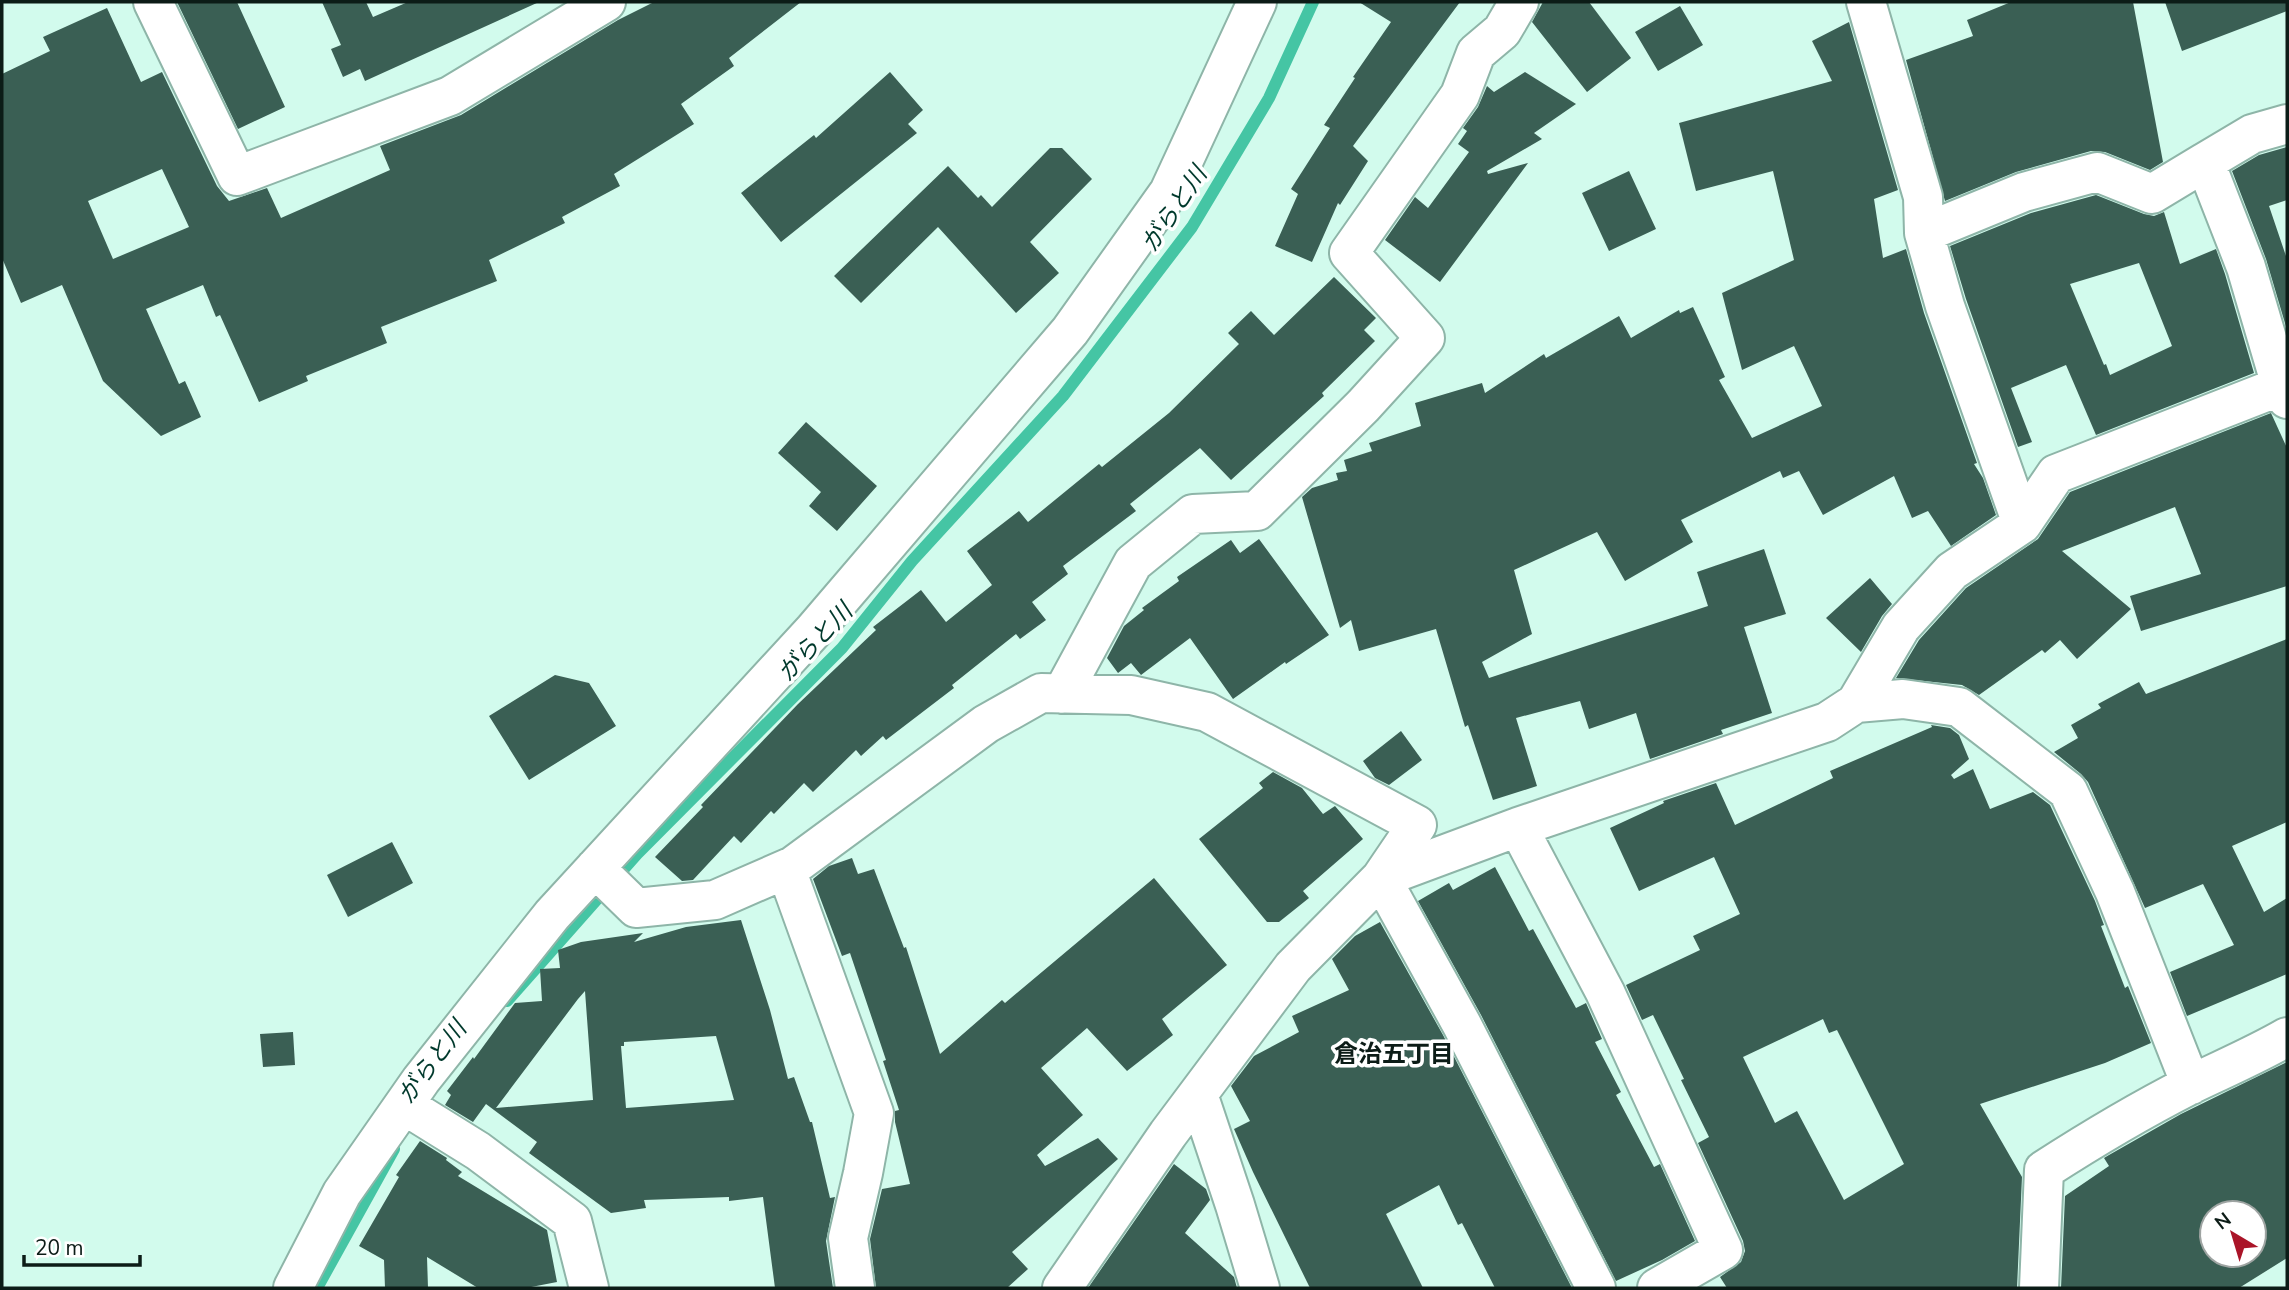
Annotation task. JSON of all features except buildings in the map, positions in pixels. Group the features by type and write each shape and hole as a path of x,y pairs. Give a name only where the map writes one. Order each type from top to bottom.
{"street":[{"path":"153,2 237,176 450,96 606,2"},
{"path":"293,1288 342,1193 415,1111 421,1080 552,915 609,881 814,630 1070,331 1169,192 1257,2"},
{"path":"1062,694 1133,564 1193,514 1257,511 1363,406 1425,338 1349,253 1460,94 1476,53 1502,32 1519,2"},
{"path":"1866,2 1923,197 1924,233 1945,306 2022,524"},
{"path":"1924,233 2024,192 2096,172 2152,194 2252,134 2287,124"},
{"path":"1381,878 1518,827 1827,722 1856,703 1901,627 1952,571 2022,524 2056,474 2284,392 2246,267 2205,162"},
{"path":"609,881 636,908 715,900 786,869 986,724 1041,693 1131,695 1207,712 1417,825 1381,878 1293,967 1198,1094 1062,1288"},
{"path":"1856,703 1903,699 1959,707 2068,791 2115,892 2191,1085"},
{"path":"1518,827 1605,992 1723,1250 1657,1288"},
{"path":"786,869 874,1113 848,1238 855,1288"},
{"path":"1381,878 1462,1025 1597,1288"},
{"path":"2039,1288 2044,1170 2102,1132 2191,1085 2257,1055 2287,1037"},
{"path":"1198,1094 1259,1288"},
{"path":"415,1111 478,1151 572,1221 589,1288"}],"waterway":[{"name":"がらと川","path":"507,1001 637,854 842,648 912,561 1063,396 1192,227 1269,98 1313,2"},
{"name":"がらと川","path":"317,1288 394,1149"}],"district":[{"name":"倉治五丁目","path":"1394,1054"}]}
